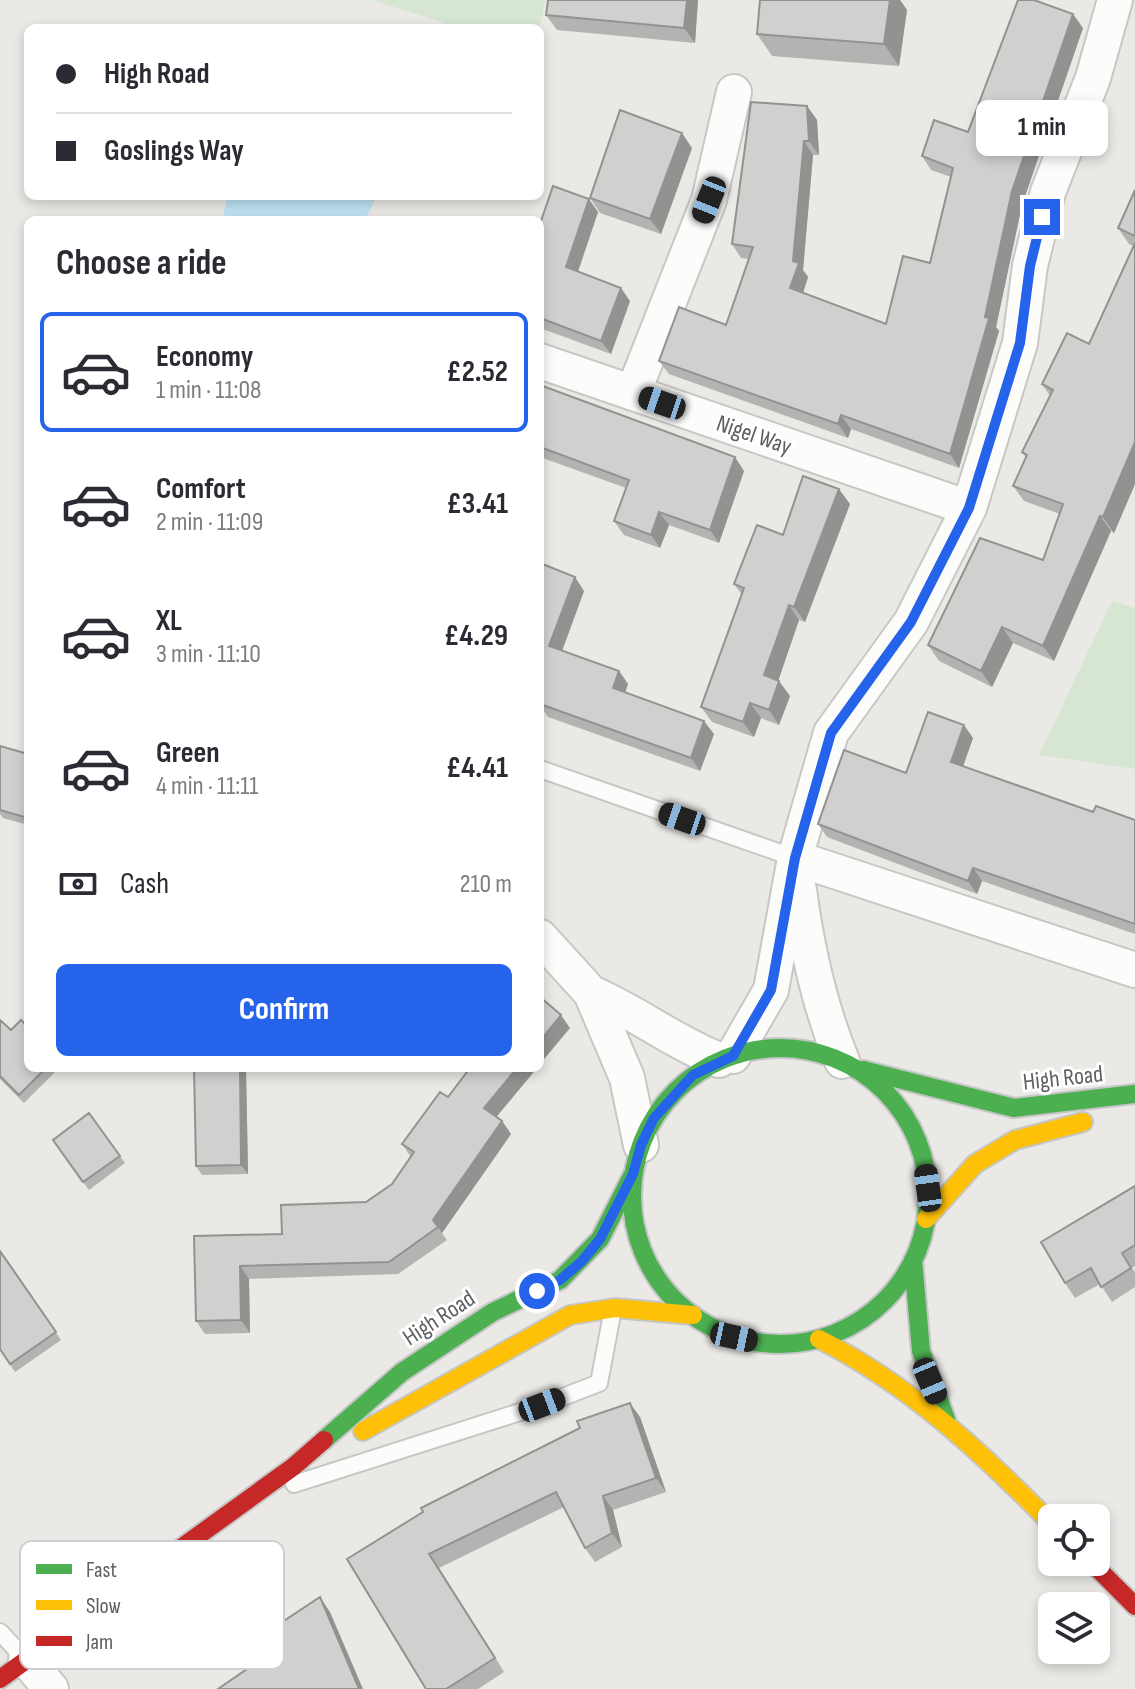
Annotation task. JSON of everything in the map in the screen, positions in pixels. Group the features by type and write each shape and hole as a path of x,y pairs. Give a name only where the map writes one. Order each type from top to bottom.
{"street":[{"path":"591,993 619,1005 680,1044 726,1058 771,990 795,858 831,733 911,622 969,508 1020,343 1030,266 1048,192 1093,78 1115,0"},
{"path":"633,393 709,200 734,92"},
{"name":"Nigel Way","path":"544,362 969,508"},
{"path":"795,858 1135,970"},
{"path":"544,941 591,993 627,1078 637,1159 632,1204 647,1260 662,1286 693,1315 734,1337 763,1343 819,1339 870,1313 891,1294 913,1260 926,1219 928,1188 924,1160 914,1133 881,1086 849,1065 824,1014 808,957 795,858"},
{"name":"High Road","path":"188,1541 293,1467 402,1372 452,1336 560,1280 582,1261 607,1227 654,1118 693,1075 726,1058 777,1047 805,1049 849,1065 1014,1108 1135,1095"},
{"name":"High Road","path":"926,1219 975,1164 1015,1140 1078,1124 1135,1095"},
{"path":"913,1260 921,1351 946,1419"},
{"name":"High Road","path":"293,1467 381,1422 554,1321 590,1308 693,1315"},
{"path":"819,1339 847,1353 946,1419 1038,1510"},
{"path":"1105,1576 1135,1606"},
{"path":"13,1669 51,1689"}],"lane":[{"path":"544,770 795,858"},
{"path":"246,1499 542,1405 599,1383 614,1308"},
{"path":"0,1632 13,1669"}],"green space":[{"path":"372,0 545,0 541,24 447,24"},
{"path":"1112,601 1135,608 1135,769 1039,755"}],"water":[{"path":"227,200 375,200 367,216 223,216"}],"building":[{"path":"548,0 687,0 684,28 546,15"},
{"path":"760,0 890,0 884,44 757,34"},
{"path":"1018,0 1034,0 1073,14 1012,191 985,317 989,318 950,454 841,415 838,424 659,361 679,307 726,325 753,247 732,244 751,102 807,106 809,141 804,141 793,261 799,263 790,288 886,324 903,256 930,263 953,168 922,156 934,120 968,132"},
{"path":"620,110 682,133 650,219 590,198"},
{"path":"553,186 589,199 566,267 621,288 601,341 544,320 543,216"},
{"path":"1135,190 1135,236 1118,228"},
{"path":"1135,243 1135,442 1043,646 1002,627 981,671 928,645 980,538 1043,560 1063,504 1013,486 1027,455 1022,452 1053,390 1042,384 1067,333 1089,344"},
{"path":"544,386 735,457 710,530 659,512 651,535 614,521 629,480 544,448"},
{"path":"803,476 839,489 794,607 789,605 764,675 779,681 769,710 750,703 743,722 701,707 744,588 734,584 757,525 783,535"},
{"path":"544,565 575,577 549,646 619,671 613,688 704,721 691,758 544,705"},
{"path":"928,712 964,725 951,762 1093,812 1096,806 1135,820 1135,924 973,868 968,881 818,824 844,750 906,773"},
{"path":"0,746 24,753 24,817 0,810"},
{"path":"544,1000 561,1015 544,1036"},
{"path":"0,1020 11,1030 21,1020 24,1023 24,1072 42,1072 19,1095 0,1076"},
{"path":"194,1072 240,1072 241,1165 196,1166"},
{"path":"467,1072 514,1072 484,1108 502,1121 433,1220 438,1227 389,1262 240,1266 241,1320 196,1321 194,1236 282,1234 281,1205 366,1202 392,1184 414,1152 402,1144 440,1092 448,1097"},
{"path":"89,1113 120,1156 83,1182 53,1140"},
{"path":"1135,1186 1135,1245 1122,1253 1131,1268 1101,1287 1091,1268 1065,1283 1041,1242"},
{"path":"0,1251 56,1332 10,1364 0,1349"},
{"path":"630,1403 656,1478 603,1496 612,1533 585,1548 556,1492 429,1554 495,1658 446,1689 426,1689 347,1559 423,1512 421,1508 580,1428 577,1421"},
{"path":"320,1597 359,1689 218,1689 247,1669 284,1669 284,1621"}],"traffic: fast":[{"path":"780,1048 809,1051 837,1059 885,1091 917,1139 925,1167 928,1196 925,1225 917,1253 885,1301 837,1333 809,1341 780,1344 751,1341 723,1333 675,1301 643,1253 635,1225 632,1196 635,1167 643,1139 675,1091 723,1059 751,1051 780,1048"},
{"path":"863,1070 1014,1108 1135,1094"},
{"path":"324,1440 402,1372 493,1312 560,1280 600,1239 632,1176"},
{"path":"913,1260 921,1351 946,1419"}],"traffic: slow":[{"path":"926,1219 975,1164 1015,1140 1083,1122"},
{"path":"363,1431 570,1315 615,1308 693,1315"},
{"path":"819,1339 884,1377 914,1399 971,1446 1038,1510"}],"traffic: jam":[{"path":"191,1541 293,1467 324,1440"},
{"path":"1105,1576 1135,1606"},
{"path":"0,1679 20,1665"}],"route":[{"path":"537,1291 560,1280 582,1261 600,1239 633,1174 641,1145 654,1118 693,1075 733,1056 771,990 795,858 831,733 911,622 969,508 1020,343 1030,266 1042,217"}]}
